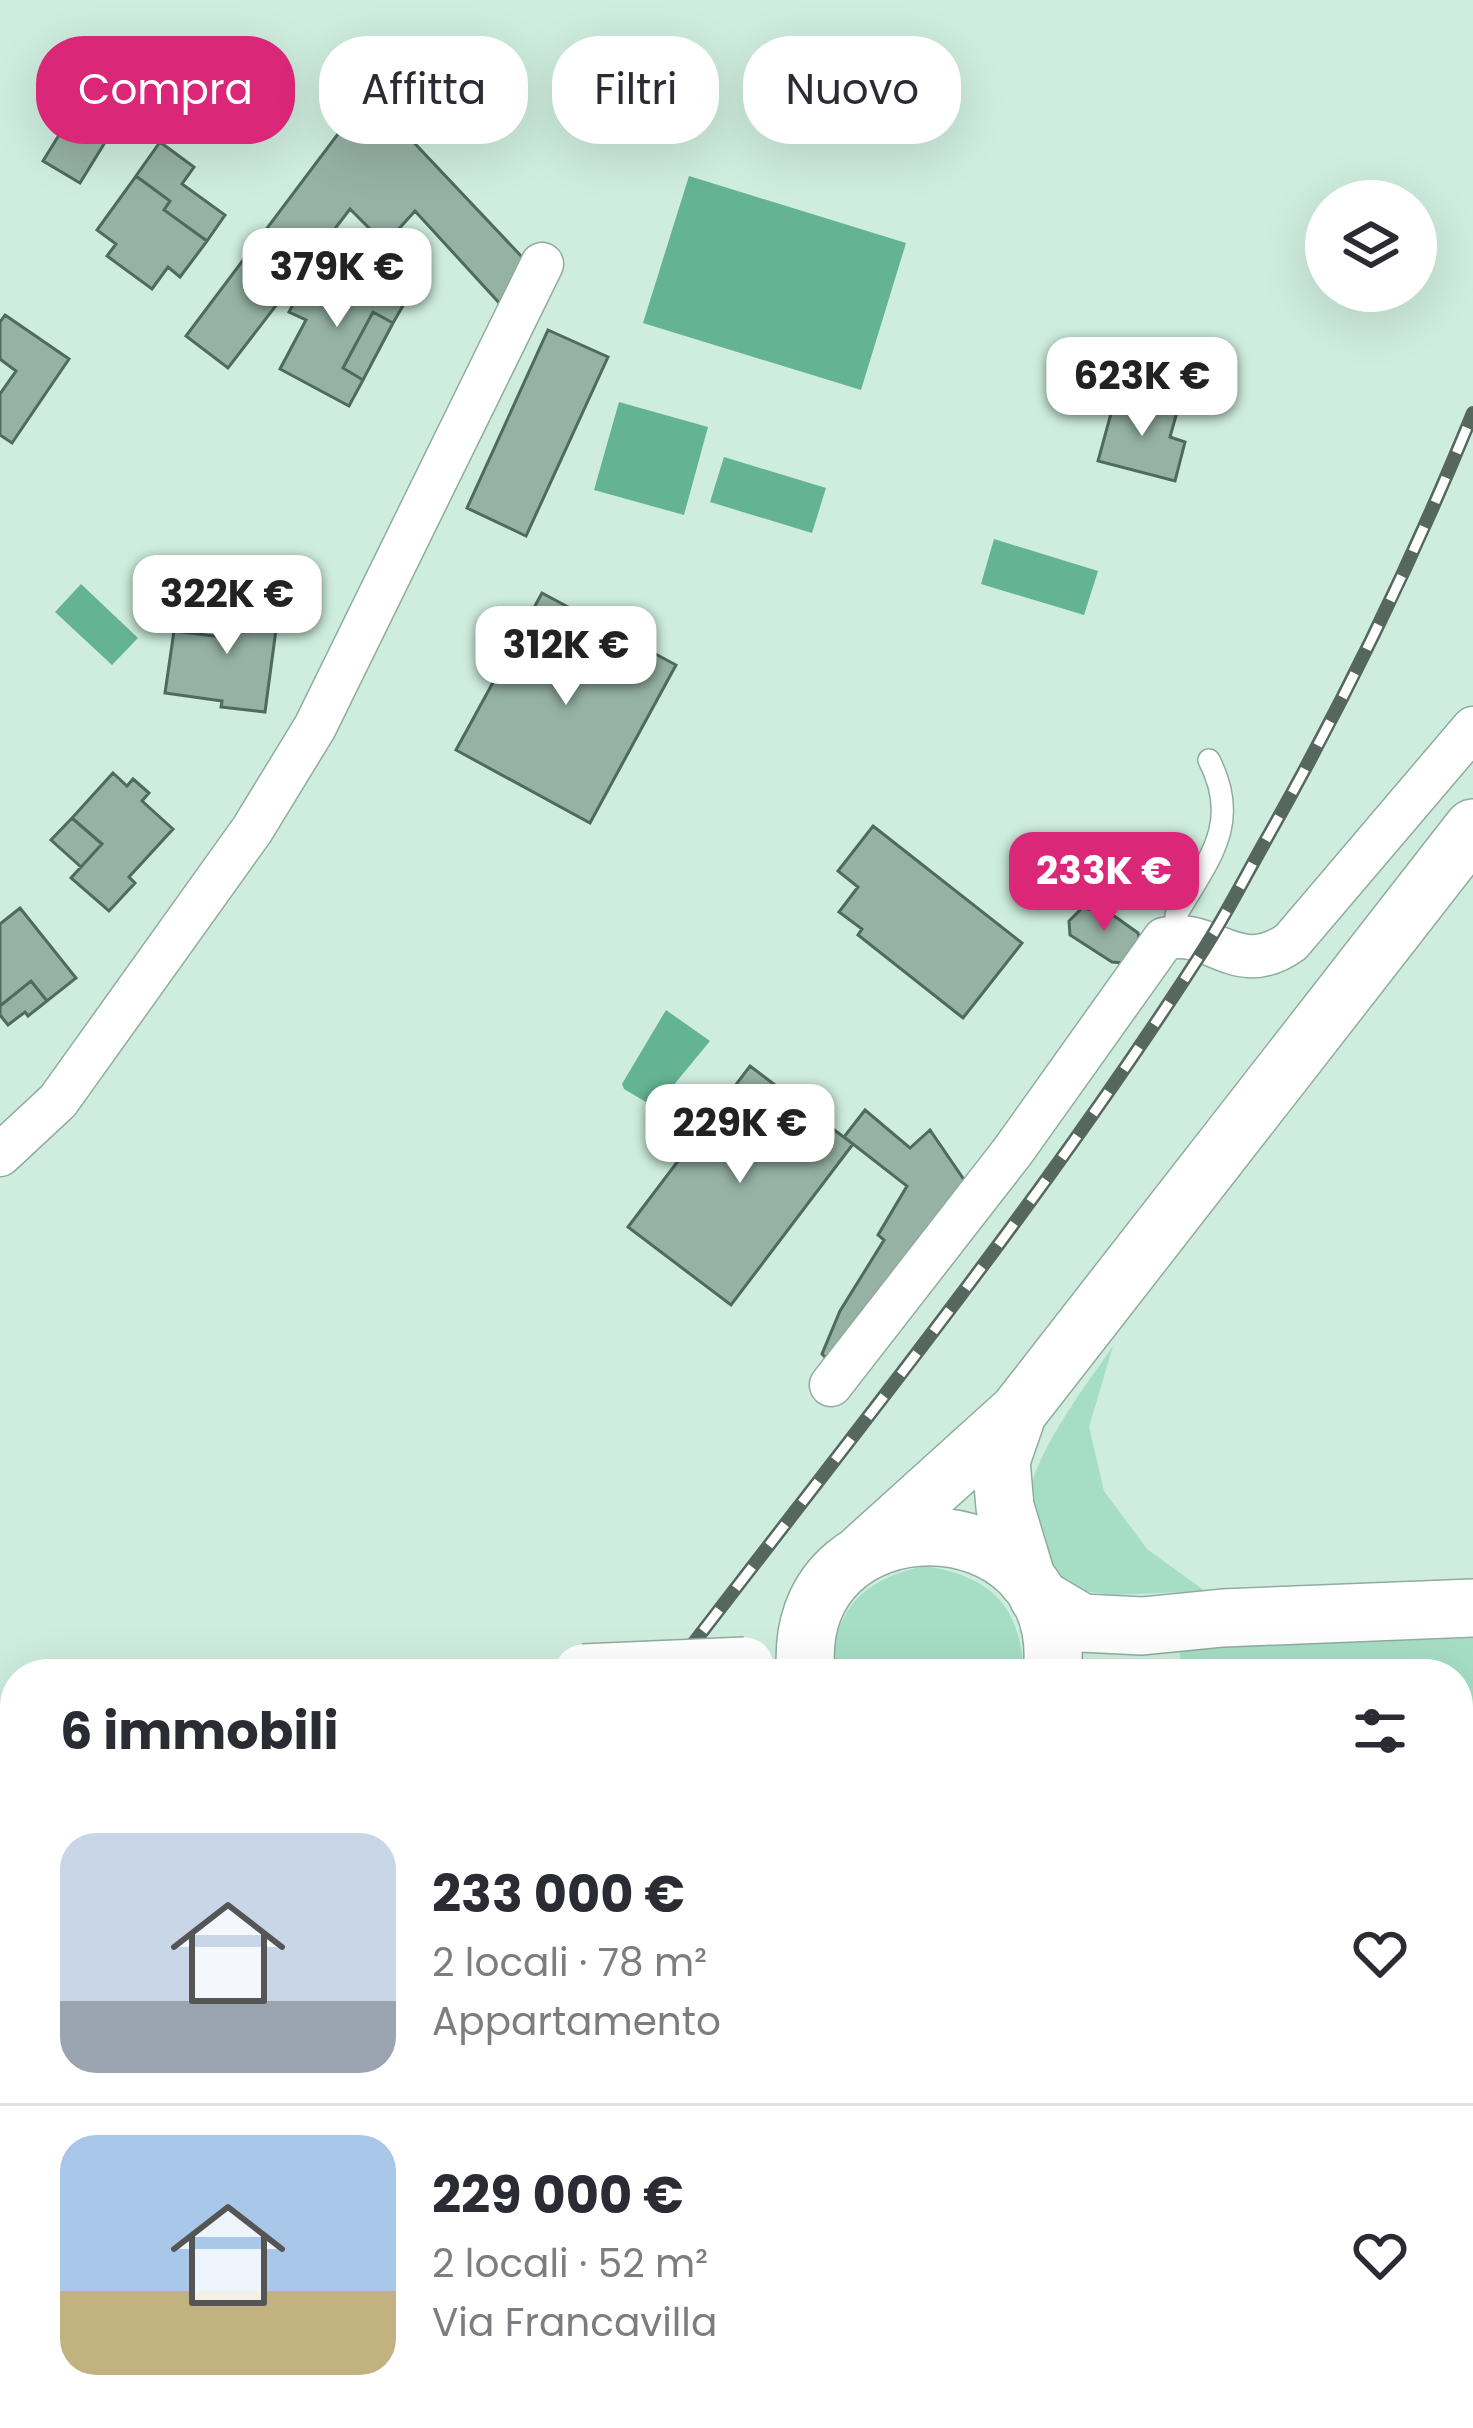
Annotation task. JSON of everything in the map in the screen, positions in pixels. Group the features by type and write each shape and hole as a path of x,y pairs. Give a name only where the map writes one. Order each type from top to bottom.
{"main road":[{"path":"765,1659 812,1614 842,1569 1018,1412 1473,829"},
{"path":"1018,1412 1001,1461 1005,1507 1050,1627 1051,1659"},
{"path":"862,1552 896,1538 932,1533 968,1539 1000,1555 1033,1589 1082,1622 1142,1627 1223,1618 1473,1608"},
{"path":"806,1659 812,1614"},
{"path":"1088,1659 1142,1627"}],"street":[{"path":"0,1155 58,1101 252,830 315,727 542,264"},
{"path":"831,1385 1012,1151 1164,939 1181,934 1242,958 1276,954 1473,728"}],"lane":[{"path":"1181,934 1176,915 1219,842 1226,806 1222,784 1209,760"}],"shaded area":[{"path":"689,176 906,243 861,390 643,323"},
{"path":"619,402 708,427 684,515 594,490"},
{"path":"724,457 826,488 812,533 710,502"},
{"path":"994,539 1098,571 1084,615 981,584"},
{"path":"81,584 138,638 112,665 55,612"},
{"path":"666,1010 710,1041 658,1104 651,1105 622,1084"},
{"path":"1113,1346 1089,1427 1104,1491 1147,1549 1205,1591 1113,1595 1068,1589 1030,1535 1029,1494 1046,1449"},
{"path":"925,1566 985,1587 1009,1613 1022,1659 832,1659 838,1632 856,1600 884,1579"},
{"path":"1473,1638 1473,1659 1181,1659 1179,1649"}],"building":[{"path":"53,144 104,144 80,183 43,161"},
{"path":"163,144 194,167 182,184 225,215 207,241 164,210 170,201 136,176"},
{"path":"330,144 415,144 522,257 526,282 513,318 415,211 385,244 350,209 228,368 186,336"},
{"path":"136,176 170,201 164,210 207,241 180,277 168,267 152,289 107,256 116,244 97,230"},
{"path":"312,269 362,296 376,271 412,290 393,323 373,312 343,368 363,380 349,406 280,369 306,320 289,312"},
{"path":"373,312 393,323 363,380 343,368"},
{"path":"5,315 69,359 12,443 0,435 0,394 16,371 0,359 0,322"},
{"path":"548,330 608,357 526,536 467,508"},
{"path":"1116,395 1177,412 1170,437 1185,442 1175,481 1098,461"},
{"path":"542,593 676,665 590,823 456,750"},
{"path":"211,598 279,607 265,712 165,693 174,631 223,637 223,630 207,628"},
{"path":"113,773 127,786 133,779 149,793 142,801 173,829 129,877 135,883 109,911 71,878 102,844 72,818"},
{"path":"72,818 102,844 81,867 51,840"},
{"path":"873,826 1022,943 963,1018 858,935 862,929 839,912 858,887 838,871"},
{"path":"20,908 76,978 47,1001 31,981 0,1006 0,924"},
{"path":"1082,908 1110,913 1138,933 1123,963 1112,962 1070,935 1069,921"},
{"path":"31,981 47,1001 8,1025 0,1006"},
{"path":"750,1066 853,1144 731,1305 628,1227"},
{"path":"865,1110 910,1148 930,1130 973,1193 831,1363 822,1354 840,1311 884,1240 878,1235 907,1186 844,1137"}],"railway":[{"path":"682,1659 1012,1227 1204,949 1351,681 1473,413"}]}
